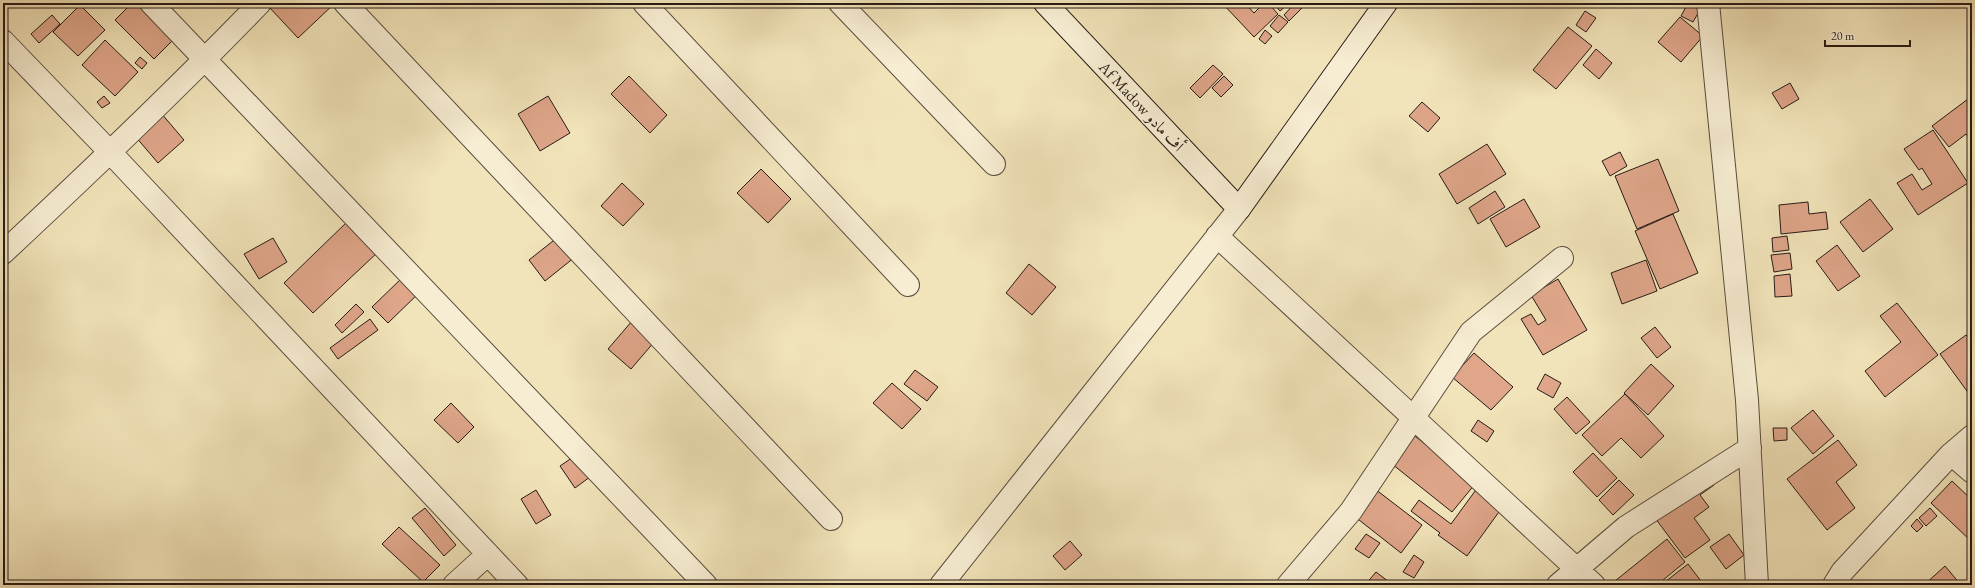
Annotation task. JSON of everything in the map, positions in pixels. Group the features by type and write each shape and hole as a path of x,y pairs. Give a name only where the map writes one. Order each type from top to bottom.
{"street":[{"path":"151,3 706,585"},
{"path":"4,251 110,152 205,60 260,3"},
{"path":"345,3 831,519"},
{"path":"644,3 908,285"},
{"path":"840,3 994,164"},
{"name":"Af Madow أف مادو","path":"1045,3 1239,209"},
{"path":"941,585 1239,209 1386,3"},
{"path":"1708,3 1747,400 1757,585"},
{"path":"3,41 110,152 517,585"},
{"path":"1217,236 1594,585"},
{"path":"1288,585 1352,510 1471,332 1562,258"},
{"path":"1841,581 1951,454 1972,436"},
{"path":"1558,585 1626,527 1750,448"},
{"path":"1951,454 1972,472"},
{"path":"454,585 488,554"}],"building":[{"path":"132,3 150,3 180,33 154,59 115,20"},
{"path":"274,3 335,3 298,38 269,7"},
{"path":"1222,3 1245,3 1254,13 1264,3 1268,3 1278,14 1254,37"},
{"path":"1273,3 1289,3 1280,11"},
{"path":"1295,3 1302,8 1289,21 1284,15"},
{"path":"1688,3 1692,3 1701,8 1693,22 1681,16"},
{"path":"80,5 105,30 78,56 53,32"},
{"path":"1585,11 1596,18 1586,32 1576,25"},
{"path":"52,15 60,24 39,43 31,34"},
{"path":"1279,15 1288,22 1278,33 1270,26"},
{"path":"1680,17 1703,36 1681,62 1658,42"},
{"path":"1568,27 1592,46 1556,89 1533,70"},
{"path":"1265,30 1272,36 1265,44 1259,39"},
{"path":"105,40 138,72 115,96 82,65"},
{"path":"1596,49 1612,63 1599,79 1583,65"},
{"path":"140,57 147,63 142,69 135,63"},
{"path":"1213,65 1223,74 1200,98 1190,88"},
{"path":"629,76 667,115 650,133 611,94"},
{"path":"1224,76 1233,85 1221,97 1212,88"},
{"path":"1790,83 1799,99 1782,109 1772,93"},
{"path":"104,96 110,103 102,108 97,102"},
{"path":"548,96 570,133 540,151 518,114"},
{"path":"1972,96 1972,142 1966,134 1949,147 1932,126"},
{"path":"1422,102 1440,118 1428,132 1409,116"},
{"path":"161,113 184,140 158,163 135,136"},
{"path":"1933,130 1968,183 1918,215 1897,183 1912,174 1922,190 1932,184 1922,168 1919,170 1904,149"},
{"path":"1487,144 1506,174 1457,204 1439,174"},
{"path":"1620,152 1627,166 1610,176 1602,161"},
{"path":"1658,159 1679,211 1637,229 1615,176"},
{"path":"761,169 791,199 768,223 737,193"},
{"path":"622,183 644,204 623,226 601,206"},
{"path":"1495,191 1505,207 1478,224 1469,208"},
{"path":"1524,199 1540,227 1506,247 1490,219"},
{"path":"1870,199 1893,229 1863,252 1840,222"},
{"path":"1808,202 1809,214 1826,212 1828,229 1781,234 1779,205"},
{"path":"1673,214 1698,273 1660,289 1635,231"},
{"path":"348,221 378,252 313,313 284,283"},
{"path":"1787,236 1789,250 1773,252 1772,238"},
{"path":"558,237 575,257 545,281 529,260"},
{"path":"273,238 287,262 259,279 244,254"},
{"path":"1837,245 1860,276 1838,291 1816,261"},
{"path":"1790,253 1792,269 1774,272 1771,255"},
{"path":"1646,260 1657,291 1622,304 1611,273"},
{"path":"1029,264 1056,287 1032,315 1006,293"},
{"path":"1790,274 1792,296 1775,297 1774,276"},
{"path":"405,275 421,291 388,323 372,307"},
{"path":"1558,279 1587,330 1543,355 1521,319 1531,314 1538,325 1546,320 1531,295"},
{"path":"1897,303 1938,355 1885,397 1865,371 1901,342 1880,316"},
{"path":"356,304 364,312 342,333 335,325"},
{"path":"370,319 378,330 338,359 330,348"},
{"path":"632,321 655,341 631,369 608,349"},
{"path":"1655,327 1671,347 1657,358 1641,338"},
{"path":"1966,335 1972,343 1972,398 1940,354"},
{"path":"1474,353 1513,387 1491,410 1452,377"},
{"path":"1651,364 1674,386 1648,415 1624,393"},
{"path":"915,370 938,387 927,401 904,384"},
{"path":"1545,374 1561,383 1553,398 1537,389"},
{"path":"892,383 921,409 902,429 873,403"},
{"path":"1625,394 1664,436 1641,458 1621,438 1602,456 1582,435"},
{"path":"1567,397 1590,422 1576,434 1554,409"},
{"path":"451,403 474,427 458,443 434,420"},
{"path":"1813,410 1834,436 1813,454 1791,428"},
{"path":"1478,420 1494,431 1487,442 1471,431"},
{"path":"1773,428 1787,428 1787,440 1774,441"},
{"path":"1410,432 1475,484 1452,512 1387,460"},
{"path":"1838,440 1857,465 1836,482 1855,508 1827,530 1787,479"},
{"path":"579,453 594,474 575,488 560,466"},
{"path":"1593,453 1617,478 1597,497 1573,472"},
{"path":"1703,471 1714,485 1700,495 1709,507 1694,518 1710,540 1685,558 1649,510"},
{"path":"1619,480 1634,495 1613,515 1599,500"},
{"path":"1952,481 1972,500 1972,542 1931,503"},
{"path":"1478,487 1504,505 1467,556 1438,535 1440,533 1411,511 1419,500 1451,524"},
{"path":"1375,489 1422,525 1401,553 1354,516"},
{"path":"536,490 551,515 536,524 521,499"},
{"path":"425,508 456,545 444,556 412,518"},
{"path":"1930,508 1937,516 1926,526 1919,518"},
{"path":"1917,519 1923,526 1917,532 1911,526"},
{"path":"399,527 440,565 423,582 382,544"},
{"path":"1366,534 1380,543 1369,558 1355,549"},
{"path":"1729,534 1744,555 1726,569 1710,547"},
{"path":"1667,539 1685,562 1657,585 1618,585 1615,581"},
{"path":"1070,541 1082,555 1065,570 1053,556"},
{"path":"1414,555 1424,562 1414,578 1403,572"},
{"path":"1688,564 1704,585 1661,585"},
{"path":"1945,566 1961,585 1924,585"},
{"path":"1376,572 1393,585 1365,585"}]}
